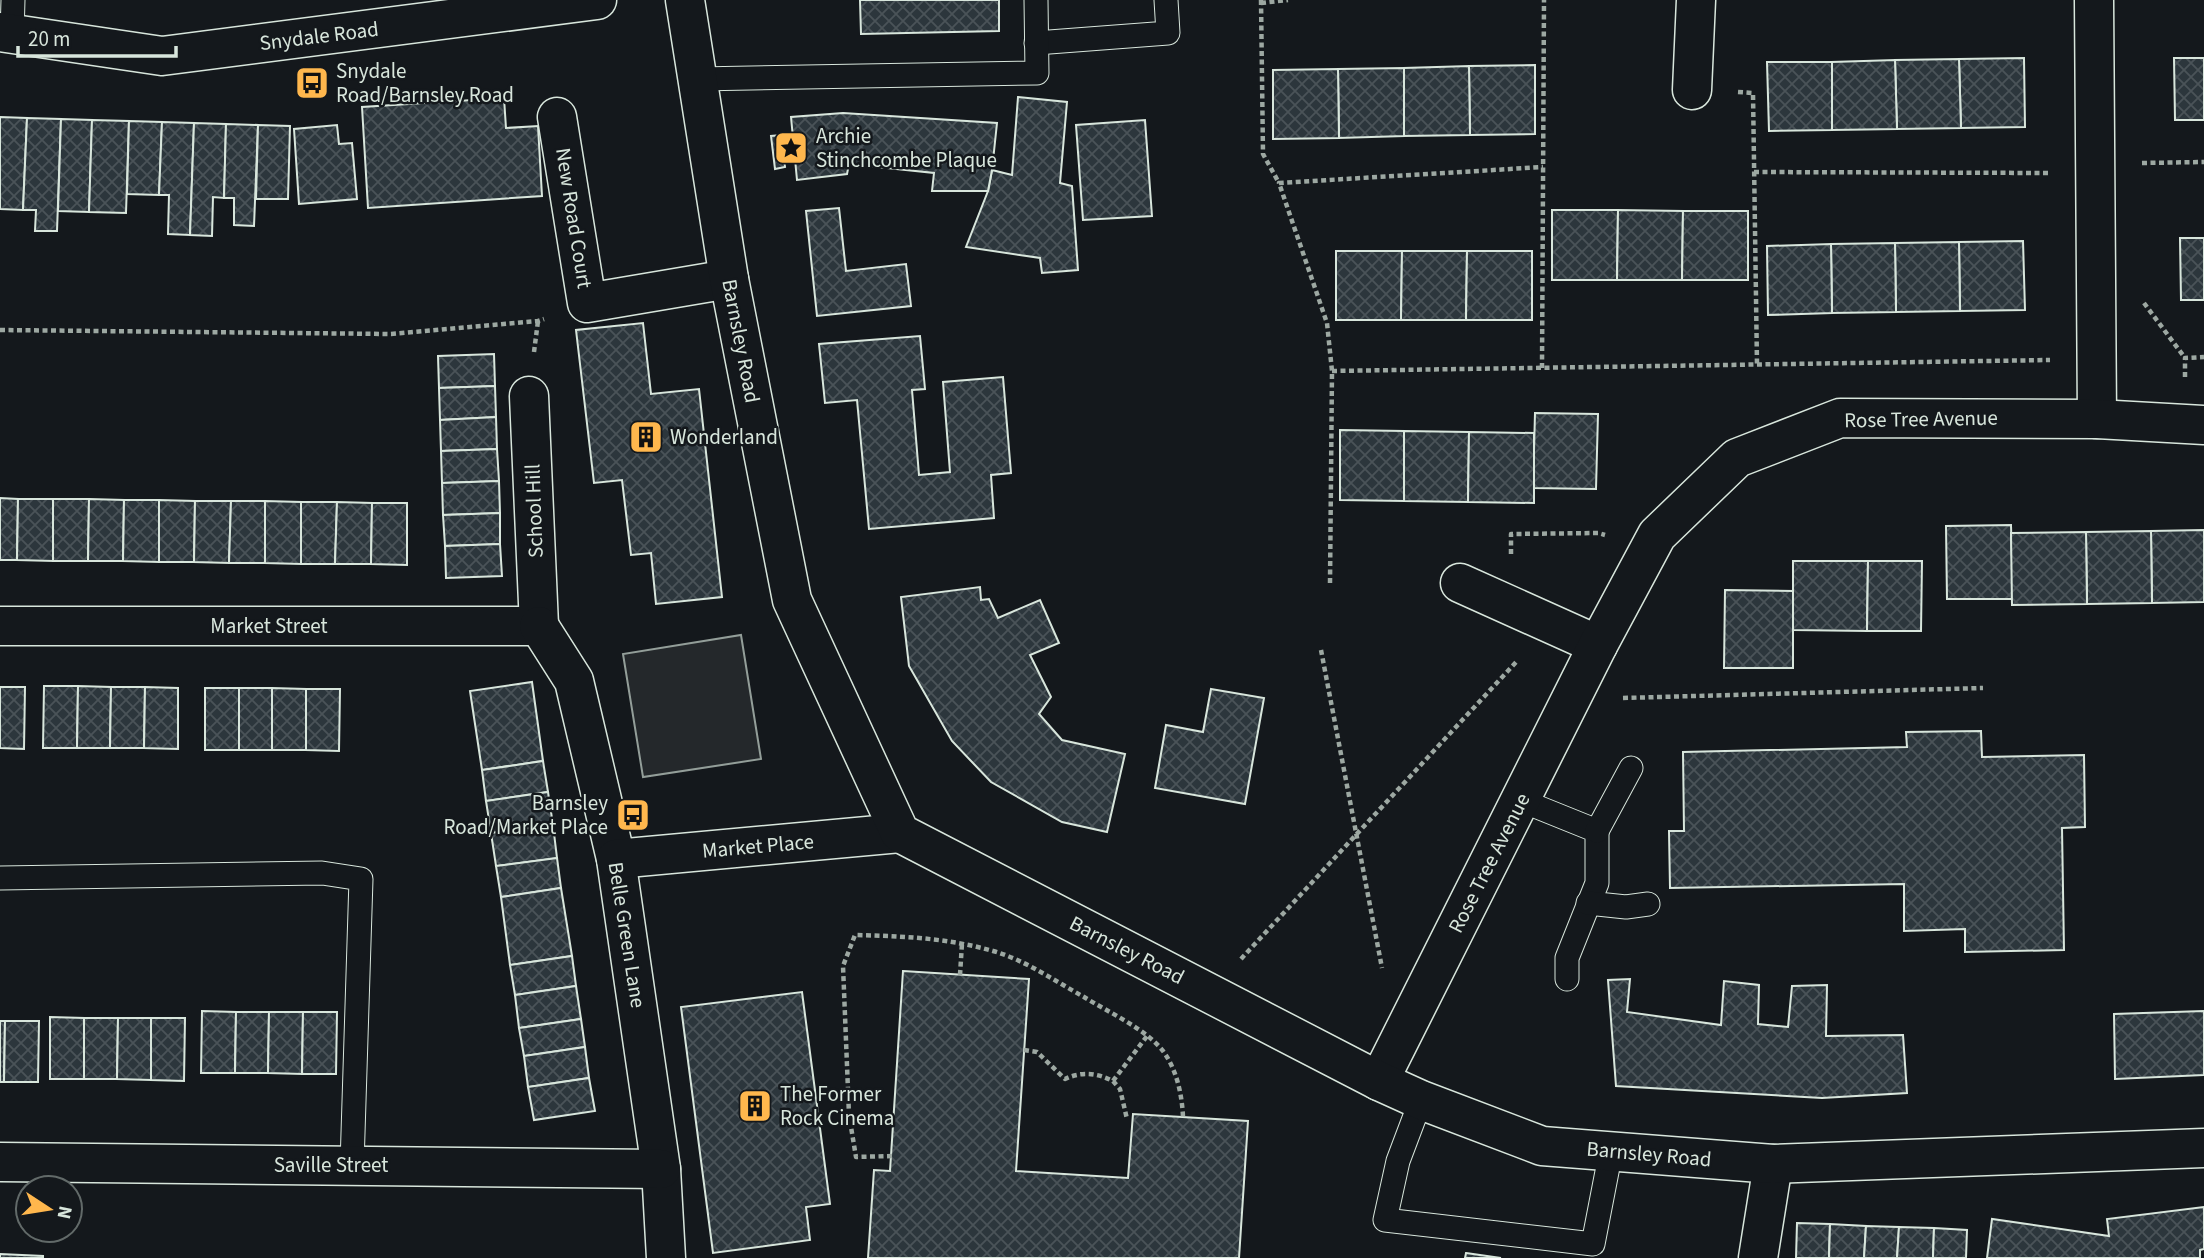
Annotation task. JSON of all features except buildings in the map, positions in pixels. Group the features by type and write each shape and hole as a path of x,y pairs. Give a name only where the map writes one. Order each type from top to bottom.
{"street":[{"name":"Snydale Road","path":"9,22 162,56 597,0"},
{"name":"Barnsley Road","path":"685,0 729,279 792,600 900,833 1379,1081 1420,1100 1542,1146 1773,1164 2204,1148"},
{"path":"1692,90 1696,0"},
{"path":"2094,0 2097,419"},
{"name":"New Road Court","path":"557,117 587,303 729,279"},
{"name":"School Hill","path":"529,396 538,626"},
{"name":"Rose Tree Avenue","path":"1379,1081 1598,645 1657,535 1737,458 1840,418 2097,419 2204,425"},
{"path":"1460,583 1598,645"},
{"name":"Market Street","path":"0,626 538,626"},
{"name":"Belle Green Lane","path":"538,626 574,681 616,859 661,1169 666,1258"},
{"name":"Market Place","path":"616,859 900,833"},
{"name":"Saville Street","path":"0,1162 661,1169"},
{"path":"1758,1258 1773,1164"}],"lane":[{"path":"698,79 1037,72 1036,0"},
{"path":"1036,43 1168,33 1166,0"},
{"path":"1567,979 1567,958 1597,883 1597,831 1631,768"},
{"path":"1520,800 1597,831"},
{"path":"0,878 322,873 360,878 352,1165"},
{"path":"1588,903 1626,906 1648,904"},
{"path":"1420,1100 1398,1161 1385,1220 1593,1244 1611,1151"}],"path":[{"path":"1288,0 1261,1 1263,154 1279,183 1327,323 1332,372 1330,583"},
{"path":"1542,368 1544,0"},
{"path":"1692,90 1753,93 1757,365"},
{"path":"1754,172 2095,168 2204,162"},
{"path":"1279,183 1543,167"},
{"path":"0,330 391,334 538,321 587,303"},
{"path":"1332,372 2096,359"},
{"path":"1511,606 1511,534 1598,533 1650,548"},
{"path":"1210,993 1551,624"},
{"path":"1321,650 1397,1045"},
{"path":"1571,699 1983,688"},
{"path":"892,1156 856,1157 849,1115 843,966 855,935 932,938 962,943 996,951 1036,970 1147,1036 1163,1051 1170,1062 1182,1099 1183,1117"},
{"path":"960,975 962,943"},
{"path":"1113,1081 1147,1036"},
{"path":"1024,1051 1037,1052 1065,1079 1091,1073 1113,1081 1120,1089 1127,1119"}],"shaded area":[{"path":"741,635 761,759 643,777 623,654"}],"place":[{"name":"Snydale Road/Barnsley Road","path":"312,83"},
{"name":"Archie Stinchcombe Plaque","path":"791,148"},
{"name":"Wonderland","path":"646,437"},
{"name":"Barnsley Road/Market Place","path":"633,815"},
{"name":"The Former Rock Cinema","path":"755,1106"}]}
